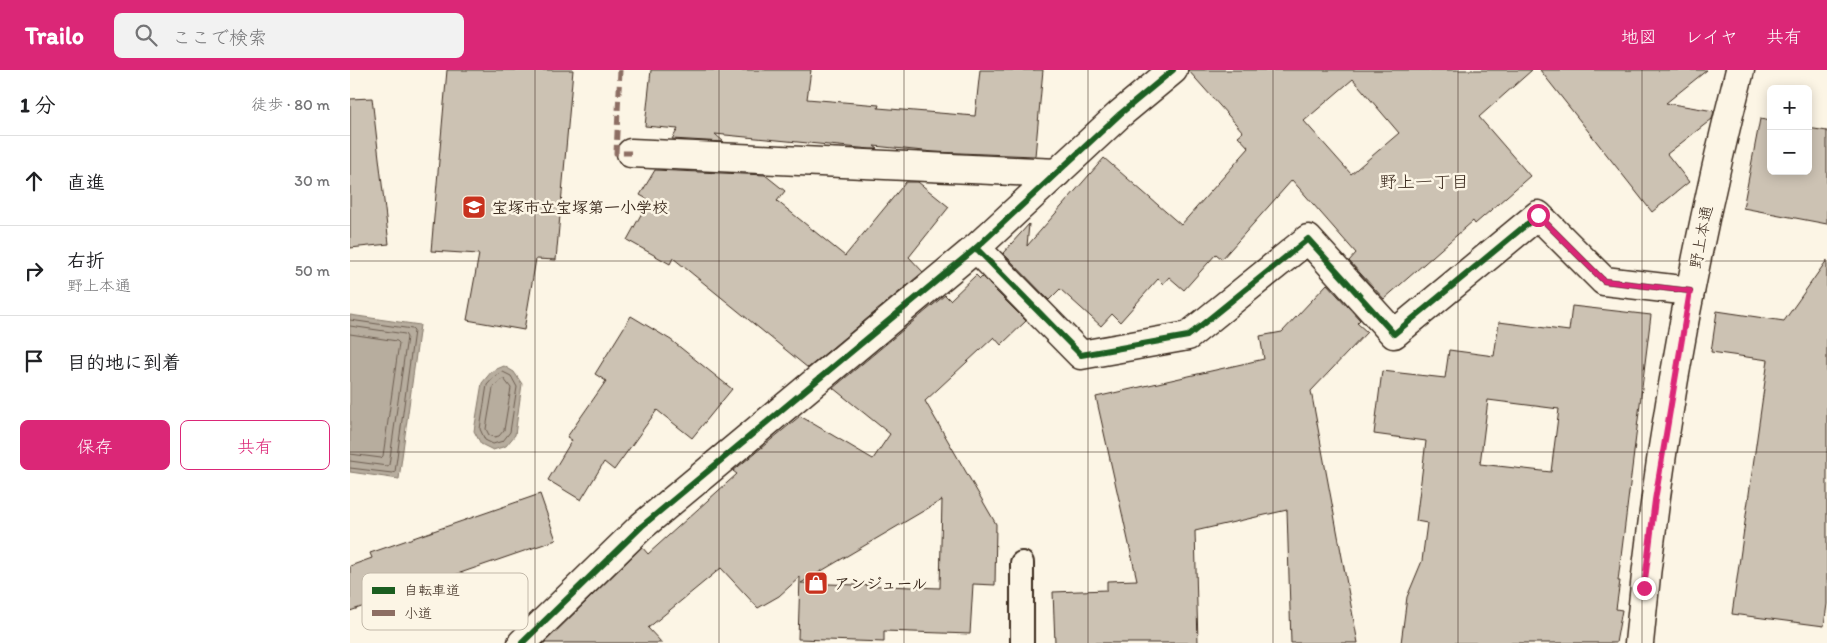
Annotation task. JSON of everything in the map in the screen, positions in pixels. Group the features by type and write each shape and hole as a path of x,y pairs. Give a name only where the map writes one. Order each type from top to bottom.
{"street":[{"path":"522,643 642,526 976,248 1120,114 1173,70"},
{"name":"野上本通","path":"1639,643 1655,500 1690,291 1707,206 1740,70"},
{"path":"631,153 1056,173"},
{"path":"976,248 1081,355 1188,336 1308,239 1394,334 1538,215 1604,281 1690,291"}],"lane":[{"path":"1022,563 1022,643"}],"water":[{"path":"350,315 420,325 399,479 350,472"},
{"path":"504,366 514,372 522,384 515,435 506,446 493,450 481,444 474,431 482,383 492,371"}],"building":[{"path":"447,70 573,70 556,260 536,259 524,330 467,320 479,254 431,251"},
{"path":"651,70 811,70 807,99 879,105 878,108 975,116 980,70 1043,70 1035,156 934,152 874,146 878,149 870,149 715,134 724,142 672,139 678,129 645,126"},
{"path":"1188,70 1532,70 1479,117 1530,176 1475,224 1473,221 1384,299 1349,261 1356,253 1292,180 1222,259 1216,254 1184,290 1169,277 1163,284 1158,279 1120,322 1112,314 1101,326 1060,289 1049,300 1003,253 1029,224 1027,246 1104,158 1181,225 1249,148 1238,136 1243,132","holes":["1353,79 1399,133 1351,174 1304,121"]},
{"path":"1540,70 1707,70 1666,103 1714,111 1712,119 1667,154 1689,182 1652,212"},
{"path":"372,98 389,244 350,248 350,99"},
{"path":"1760,119 1767,120 1767,175 1812,175 1812,129 1827,131 1827,224 1743,208"},
{"path":"655,170 765,175 785,191 777,201 845,256 906,182 918,182 949,207 909,257 923,272 808,368 673,258 670,264 627,240 649,200 640,195"},
{"path":"1827,260 1827,604 1824,626 1732,614 1768,360 1711,352 1717,311 1784,321"},
{"path":"976,275 980,279 982,277 1026,321 1001,345 994,337 925,401 996,524 995,585 973,584 970,634 884,631 884,642 798,639 800,577 779,596 758,608 721,568 648,628 662,643 544,643 642,547 648,554 737,474 733,471 800,416 873,459 890,434 833,388 945,295 950,300","holes":["942,500 940,588 801,583"]},
{"path":"1327,284 1360,320 1357,323 1367,332 1311,391 1358,643 1291,643 1287,510 1195,531 1198,643 1055,643 1053,592 1107,590 1107,581 1137,580 1096,397 1264,359 1260,336 1282,332"},
{"path":"1572,306 1651,315 1618,581 1620,581 1616,609 1622,610 1616,643 1401,643 1407,597 1422,561 1427,523 1416,521 1426,441 1374,434 1382,371 1445,378 1449,350 1494,356 1499,322 1569,331","holes":["1488,400 1559,409 1551,472 1480,464"]},
{"path":"631,316 671,340 732,389 692,438 657,410 614,470 604,462 581,500 548,480 572,440 567,437 606,381 595,374"},
{"path":"540,494 556,540 460,573 362,573 362,607 350,611 350,566 372,558 370,553"}],"marked path":[{"path":"620,70 616,153 631,153"}],"cycle path":[{"path":"522,643 642,526 976,248 1120,114 1173,70"},
{"path":"976,248 1081,355 1188,336 1308,239 1394,334 1538,215 1604,281 1690,291"}],"place":[{"name":"宝塚市立宝塚第一小学校","path":"474,207"},
{"name":"アンジュール","path":"816,583"}],"district":[{"name":"野上一丁目","path":"1424,182"}],"route":[{"path":"1538,215 1604,281 1690,291 1655,500 1644,588"}]}
